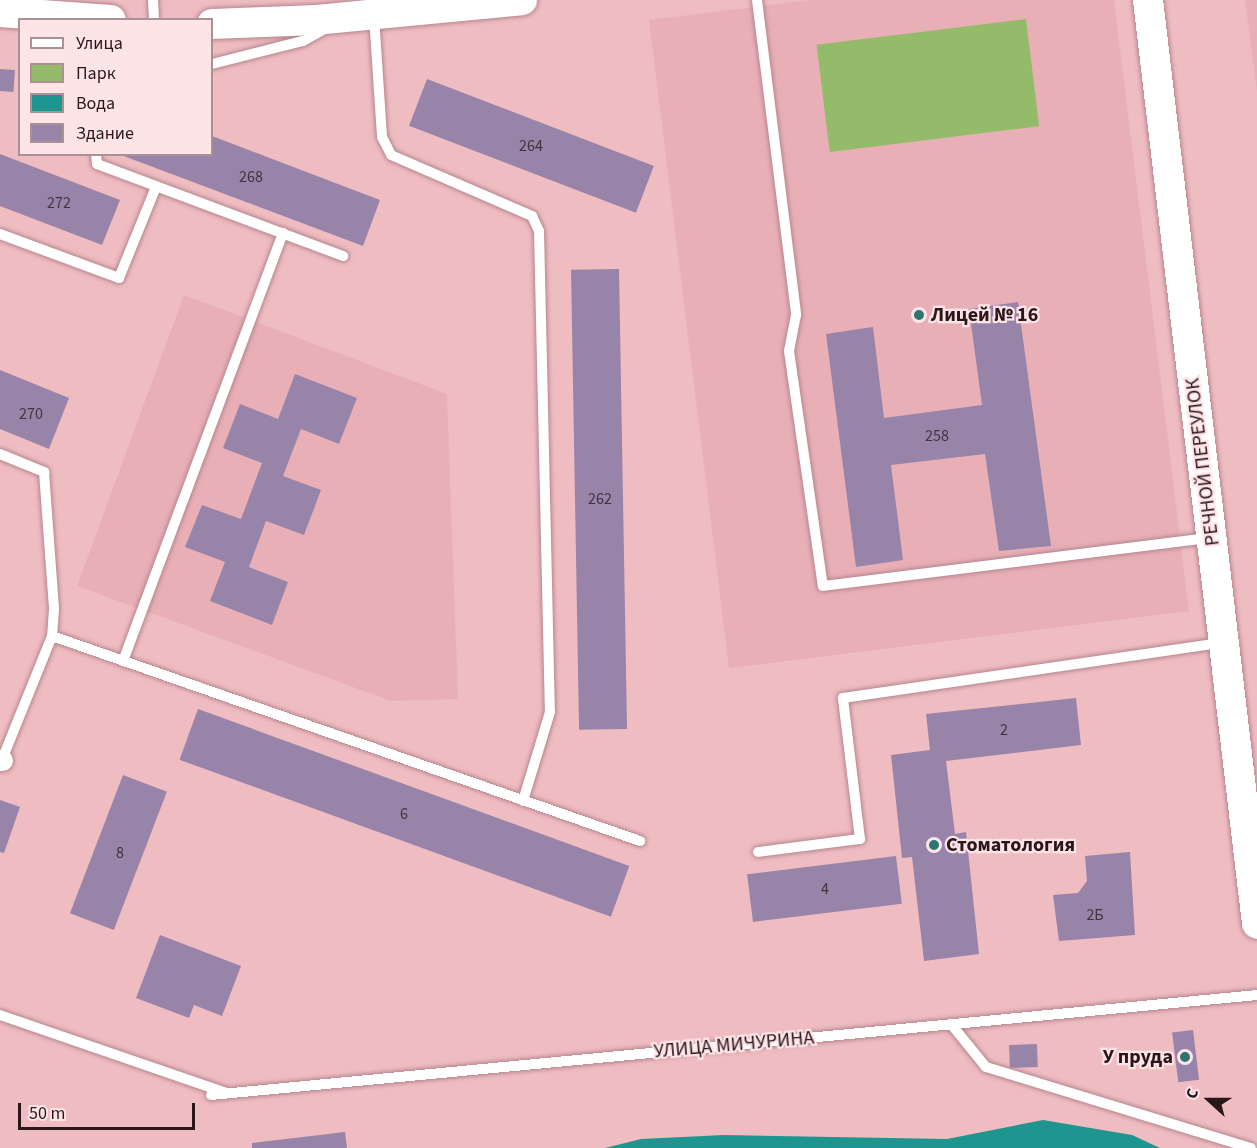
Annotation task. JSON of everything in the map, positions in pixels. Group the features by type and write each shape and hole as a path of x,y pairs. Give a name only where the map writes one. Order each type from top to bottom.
{"main road":[{"path":"213,24 360,17 408,6 522,0"},
{"name":"РЕЧНОЙ ПЕРЕУЛОК","path":"1148,0 1224,643 1250,800 1257,924"},
{"path":"0,12 81,18"}],"lane":[{"path":"153,0 154,18"},
{"path":"757,0 796,315 789,351 823,586 1212,538"},
{"path":"213,64 303,41 360,17 382,138 391,156 532,216 539,231 550,712 523,801"},
{"path":"96,156 97,164 343,256"},
{"path":"0,234 119,278 156,187"},
{"path":"123,661 283,233"},
{"path":"0,454 44,472 52,636 1,760"},
{"path":"52,636 640,842"},
{"path":"758,852 860,839 843,698 1224,643"},
{"name":"УЛИЦА МИЧУРИНА","path":"211,1095 1257,995"},
{"path":"0,1015 227,1093"},
{"path":"951,1024 986,1067 1251,1148"}],"shaded area":[{"name":"Лицей № 16","path":"809,0 1114,0 1189,611 729,668 649,20"},
{"path":"1245,0 1257,0 1257,92"},
{"path":"184,295 447,394 458,699 391,701 77,586"}],"green space":[{"path":"1026,19 1039,126 830,152 817,45"}],"water":[{"path":"1043,1120 1132,1135 1160,1148 605,1148 641,1139 724,1135 947,1139"}],"building":[{"path":"0,69 15,70 13,92 0,91"},
{"path":"427,79 654,166 636,213 409,126"},
{"path":"213,136 380,200 363,246 124,156 213,156"},
{"path":"0,154 120,200 102,245 0,206"},
{"path":"619,269 627,729 579,730 571,270"},
{"path":"1018,302 1051,546 999,551 985,454 891,465 903,560 856,567 826,334 873,327 884,418 982,405 969,309"},
{"path":"0,370 69,398 49,449 0,429"},
{"path":"295,374 357,398 339,444 301,429 283,476 321,490 304,535 266,521 249,567 288,582 272,625 210,601 225,562 185,547 202,505 241,519 262,463 223,448 240,404 278,419"},
{"name":"Стоматология","path":"1076,698 1081,745 946,761 955,834 966,832 979,954 924,961 912,857 902,858 891,755 930,750 926,714"},
{"path":"198,709 629,866 611,917 180,760"},
{"path":"123,775 167,792 114,930 70,913"},
{"path":"0,800 20,807 4,853 0,852"},
{"path":"1130,852 1135,935 1059,941 1053,895 1078,893 1087,881 1085,856"},
{"path":"896,856 902,904 753,922 747,874"},
{"path":"160,935 241,966 222,1016 194,1005 189,1018 136,998"},
{"name":"У пруда","path":"1193,1030 1199,1080 1178,1082 1172,1033"},
{"path":"1037,1044 1038,1067 1010,1068 1009,1045"},
{"path":"345,1132 347,1148 252,1148 252,1143"}],"place":[{"name":"Лицей № 16","path":"919,315"},
{"name":"Стоматология","path":"934,845"},
{"name":"У пруда","path":"1185,1057"}]}
